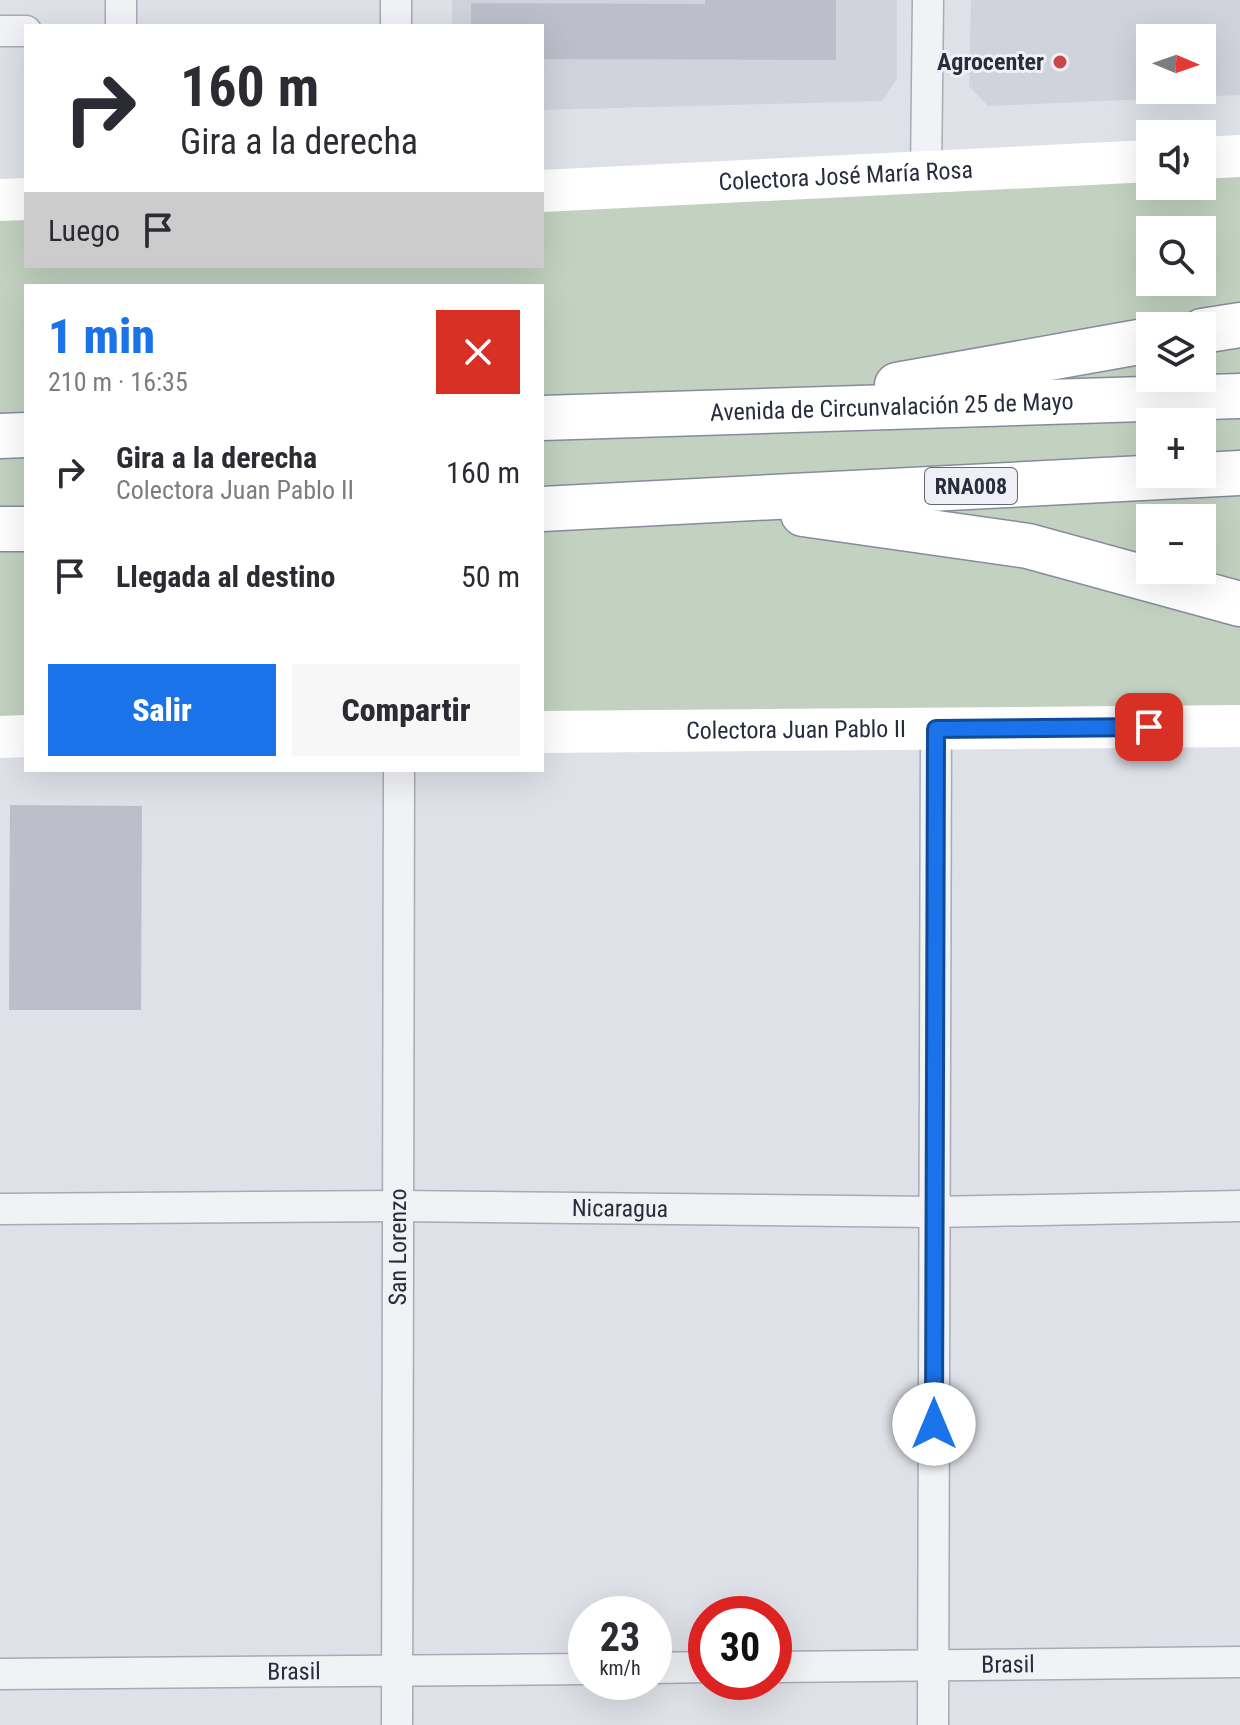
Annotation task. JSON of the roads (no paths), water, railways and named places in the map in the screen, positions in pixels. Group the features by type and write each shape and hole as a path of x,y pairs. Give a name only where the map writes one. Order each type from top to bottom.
{"highway":[{"path":"1216,329 1240,325"},
{"path":"741,412 1136,342"},
{"name":"Avenida de Circunvalación 25 de Mayo","path":"544,418 1240,396"},
{"path":"0,436 24,435"},
{"name":"RNA008","path":"544,509 1240,473"},
{"path":"702,500 1028,546 1240,604"},
{"path":"0,529 24,529"}],"main road":[{"path":"1216,157 1240,156"},
{"name":"Colectora José María Rosa","path":"544,191 926,175 1136,162"},
{"path":"0,200 24,199"},
{"name":"Colectora Juan Pablo II","path":"544,732 1240,726"},
{"path":"0,737 24,736"}],"street":[{"path":"121,0 121,24"},
{"path":"396,0 396,24"},
{"path":"926,175 928,0"},
{"path":"0,31 24,31"},
{"path":"933,1725 936,729"},
{"name":"San Lorenzo","path":"397,1725 399,772"},
{"name":"Nicaragua","path":"0,1209 398,1206 934,1212 1240,1206"},
{"name":"Brasil","path":"792,1667 1240,1662"},
{"name":"Brasil","path":"0,1674 568,1669"}],"place":[{"name":"Agrocenter","path":"1060,62"}]}
